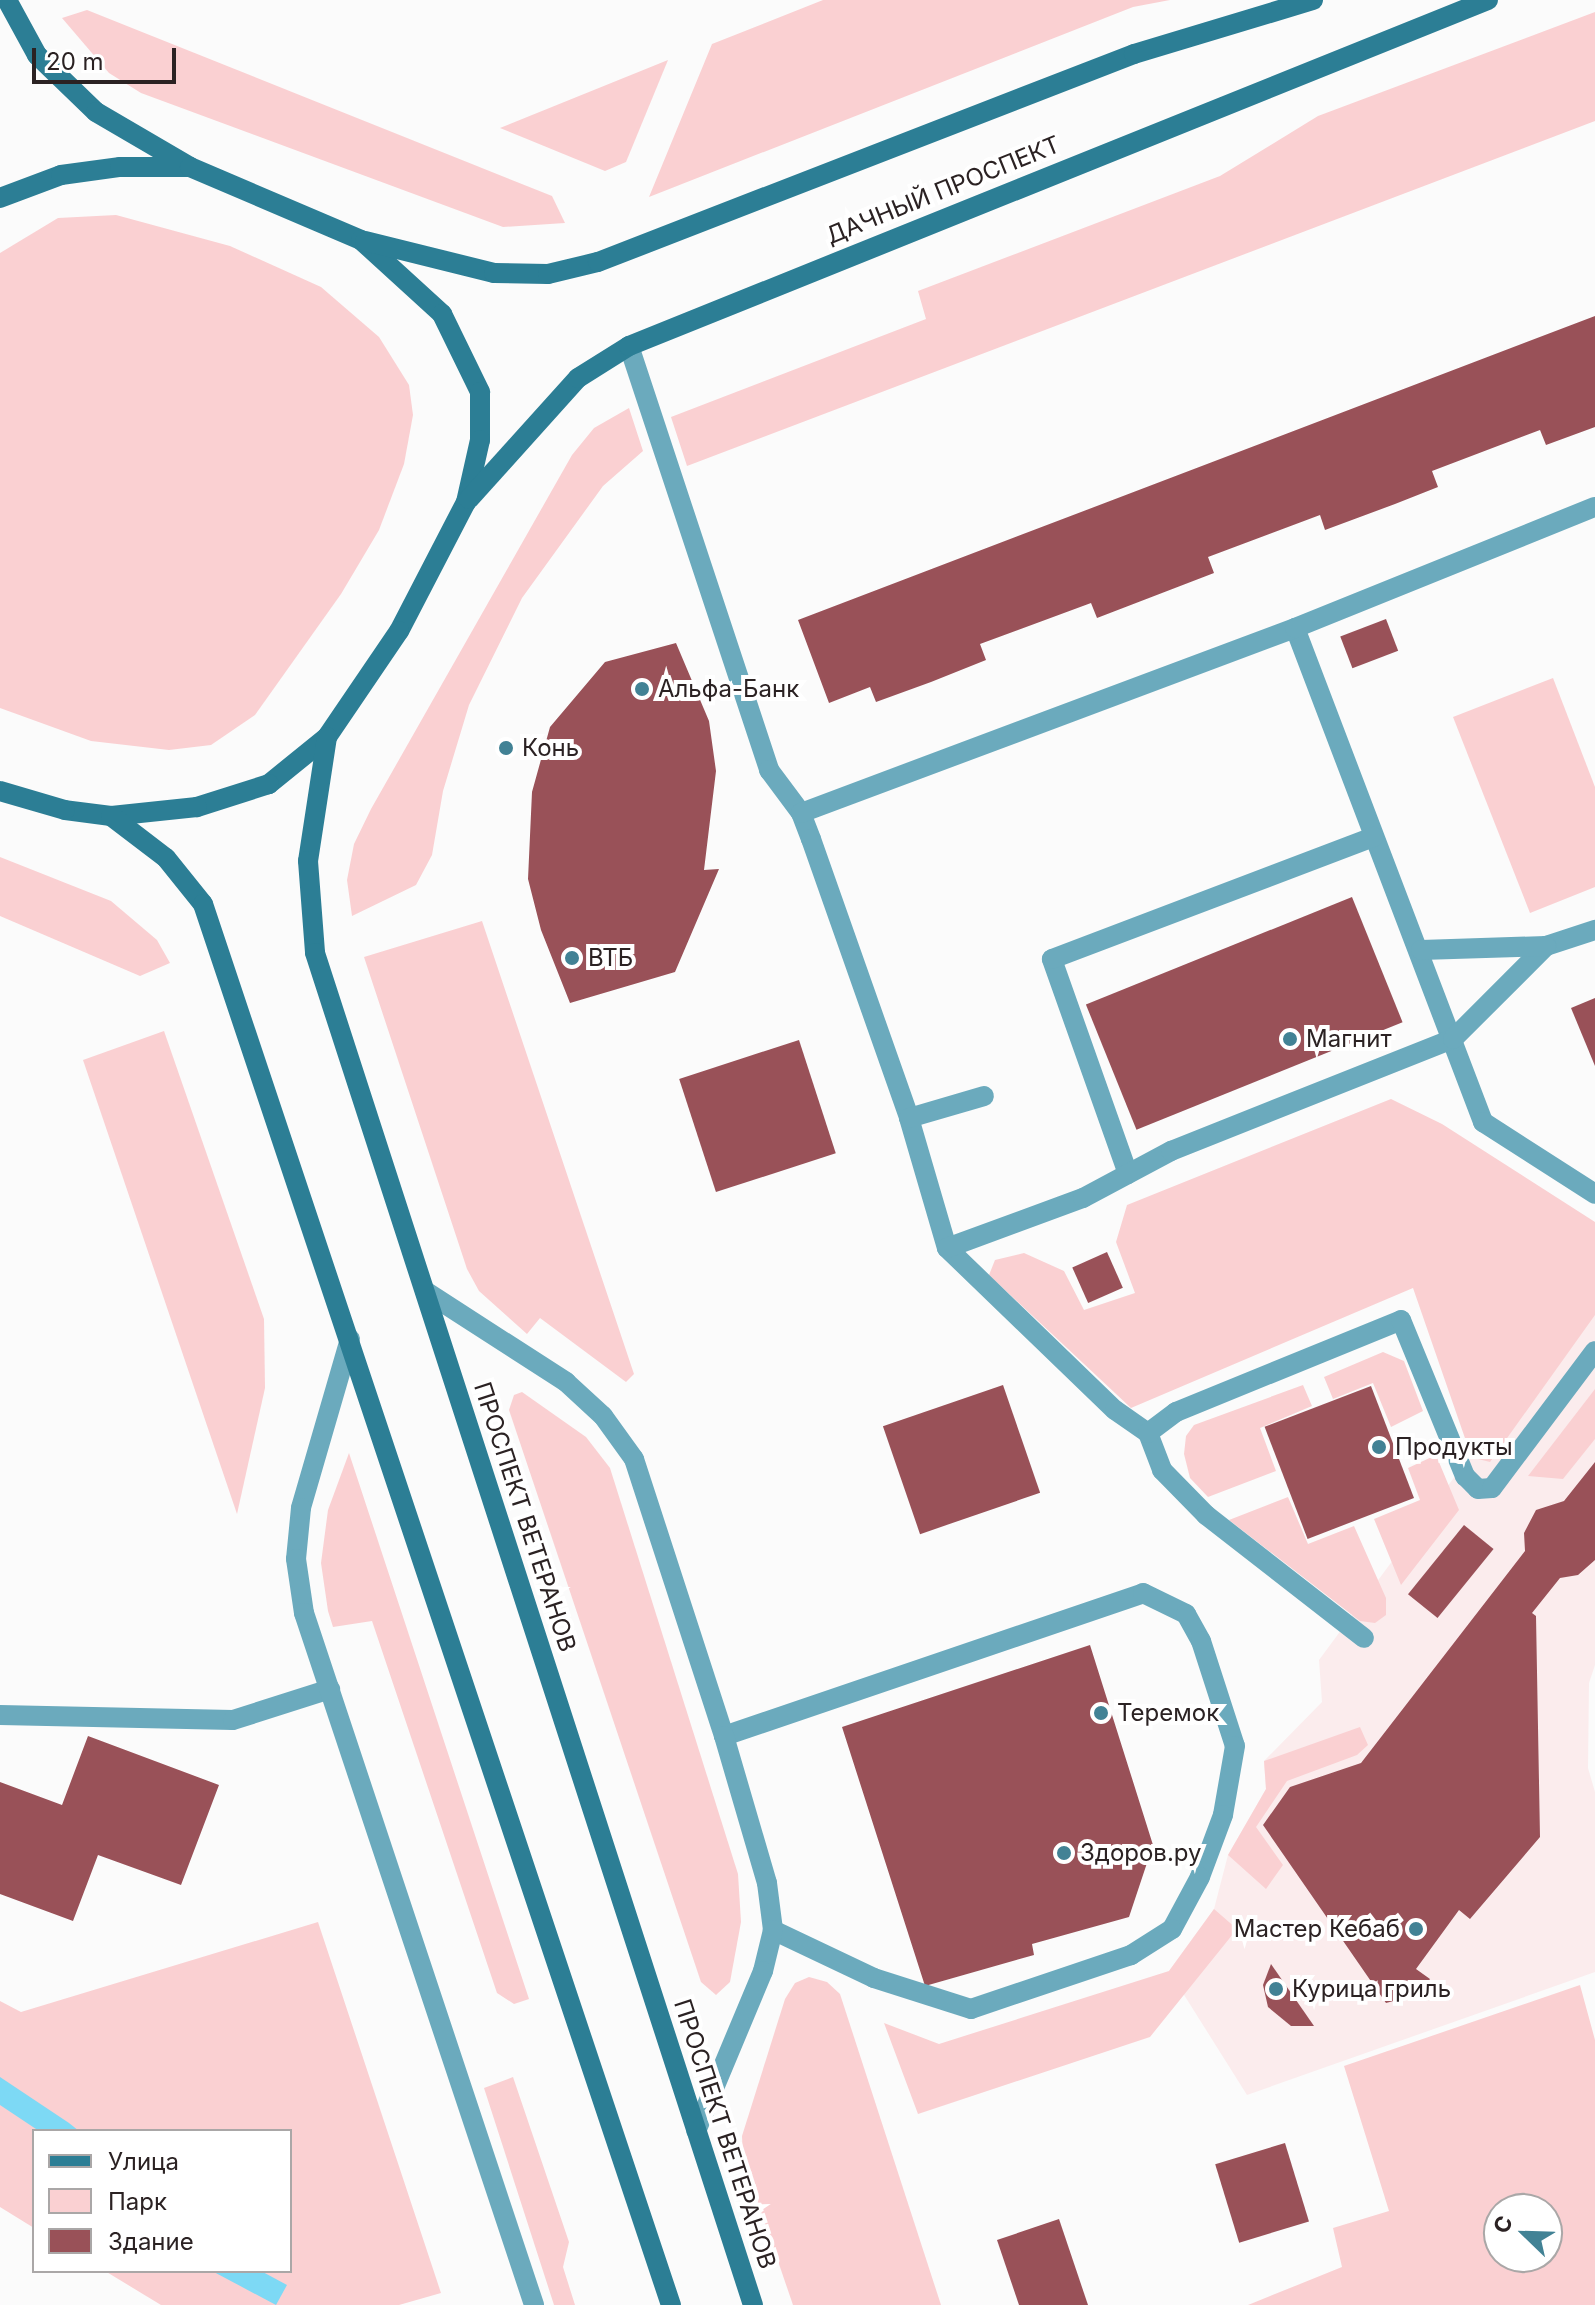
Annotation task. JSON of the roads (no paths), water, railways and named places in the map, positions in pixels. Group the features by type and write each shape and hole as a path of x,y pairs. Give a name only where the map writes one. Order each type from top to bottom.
{"main road":[{"path":"7,0 37,55 96,112 190,167 361,240 494,273 548,274 598,262 1134,54 1313,0"},
{"name":"ДАЧНЫЙ ПРОСПЕКТ","path":"466,502 578,378 629,346 1488,0"},
{"path":"0,198 61,175 120,167 190,167"},
{"path":"0,791 65,810 111,816 197,807 269,784 327,737 399,631 466,502 480,440 480,404 465,354 442,314 361,240"},
{"name":"ПРОСПЕКТ ВЕТЕРАНОВ","path":"327,737 308,861 315,953 753,2305"},
{"path":"111,816 166,858 203,904 671,2305"}],"street":[{"path":"629,346 769,770 801,813 909,1118 947,1248 1115,1410 1148,1433 1162,1470 1206,1515 1364,1638"},
{"path":"801,813 1295,628 1595,507"},
{"path":"1295,628 1374,837 1421,950 1483,1122 1595,1194"},
{"path":"1128,1174 1052,959 1374,837"},
{"path":"1421,950 1546,946 1595,930"},
{"path":"947,1248 1083,1198 1171,1151 1453,1039 1546,946"},
{"path":"909,1118 984,1096"},
{"path":"425,1291 566,1382 603,1416 634,1459 724,1736 767,1883 773,1930 763,1971 696,2131"},
{"path":"1148,1433 1176,1412 1401,1320 1465,1476 1478,1489 1492,1488 1595,1351"},
{"path":"350,1339 301,1508 296,1559 304,1613 534,2305"},
{"path":"724,1736 1143,1593 1186,1614 1201,1641 1235,1746 1223,1815 1200,1877 1172,1929 1131,1955 971,2009 898,1988 773,1930"},
{"path":"0,1715 233,1720 330,1689"}],"water":[{"path":"0,2077 76,2129 36,2129 0,2105"},
{"path":"216,2273 265,2273 287,2285 276,2305"}],"place":[{"name":"Альфа-Банк","path":"642,689"},
{"name":"Конь","path":"506,748"},
{"name":"ВТБ","path":"572,958"},
{"name":"Магнит","path":"1290,1039"},
{"name":"Продукты","path":"1379,1447"},
{"name":"Теремок","path":"1101,1713"},
{"name":"Здоров.ру","path":"1064,1853"},
{"name":"Мастер Кебаб","path":"1416,1929"},
{"name":"Курица гриль","path":"1276,1989"}]}
